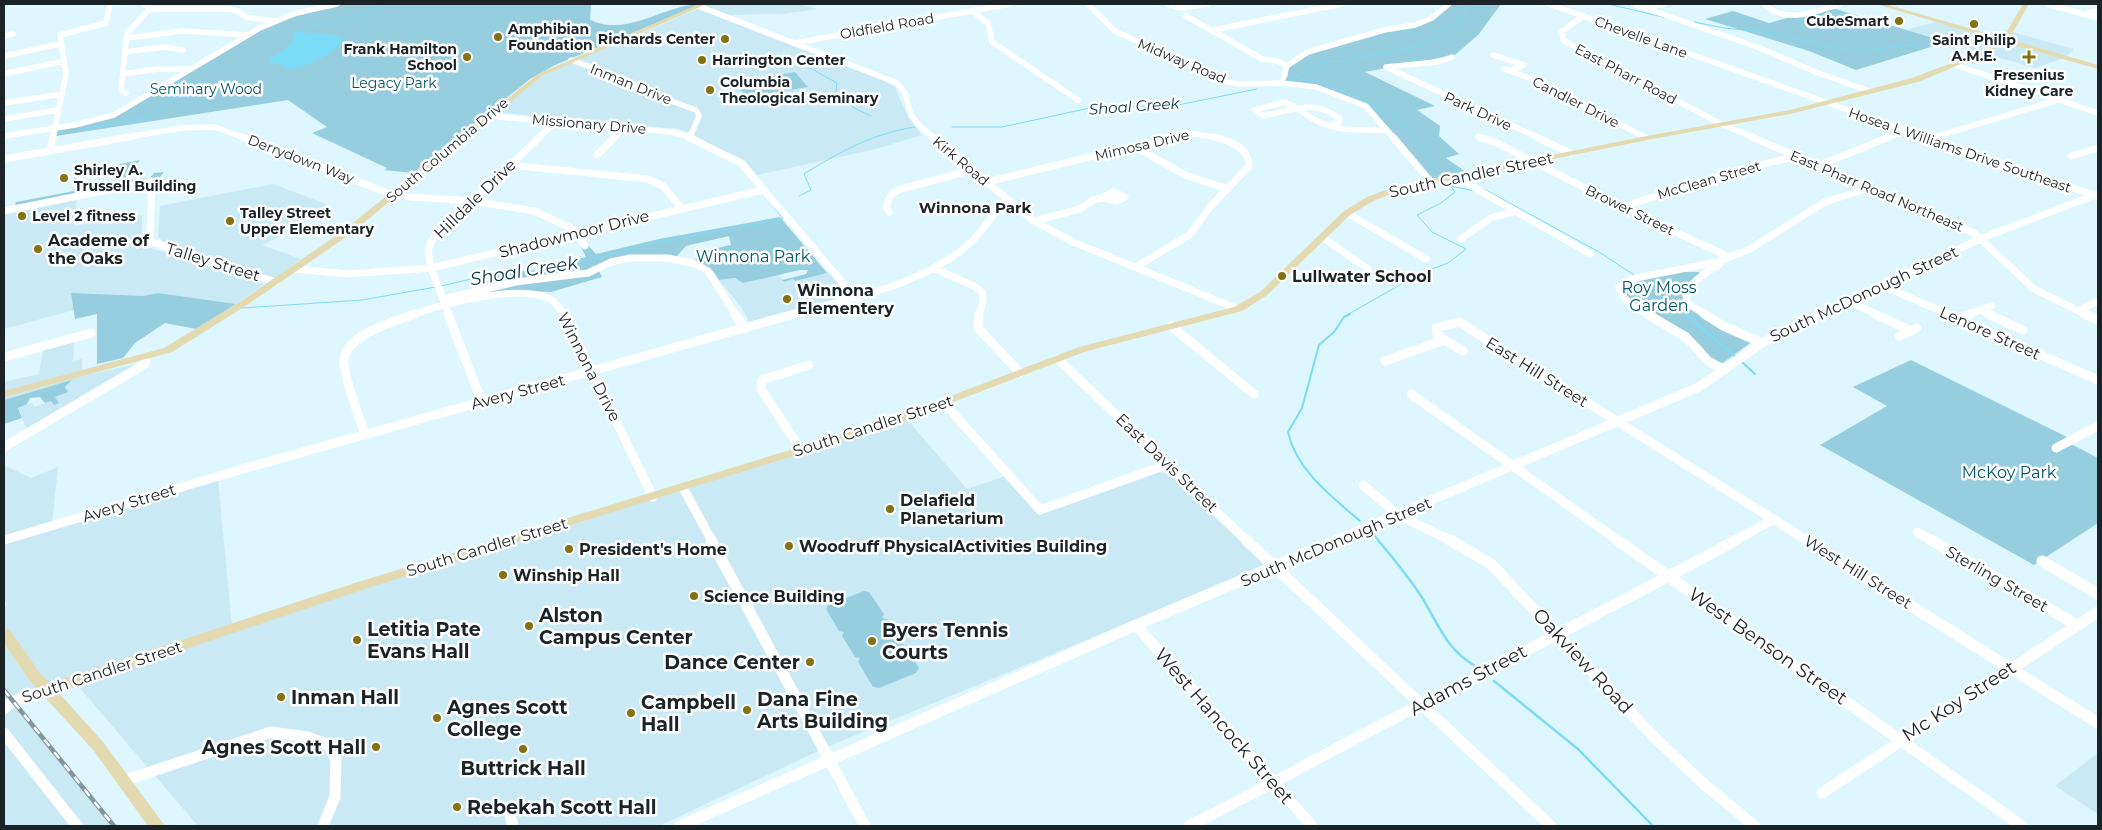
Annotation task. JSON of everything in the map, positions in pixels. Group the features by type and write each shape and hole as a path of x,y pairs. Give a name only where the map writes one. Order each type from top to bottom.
{"main road":[{"path":"1879,4 2098,67"},
{"path":"2005,40 2026,4"},
{"name":"South Columbia Drive","path":"145,358 175,346 276,282 346,233 540,74 701,5"},
{"name":"South Candler Street","path":"47,690 363,585 683,488 944,403 1104,342 1238,309 1263,294 1347,213 1372,198 1456,176 1790,112 1915,80 1983,53 2005,40"},
{"path":"4,394 145,358"},
{"path":"4,633 47,690 99,748 157,826"},
{"path":"141,804 164,826"}],"street":[{"path":"50,151 66,74 60,35 106,23 110,4"},
{"path":"144,4 150,9 206,8 234,10 246,17 275,21"},
{"path":"4,135 105,118 124,109 247,35 275,21 314,6 337,4"},
{"path":"979,4 986,8"},
{"name":"Oldfield Road","path":"794,43 1010,4"},
{"name":"Midway Road","path":"1088,4 1115,31 1222,80 1238,84 1282,83 1316,87 1366,106 1387,130 1439,180"},
{"path":"1168,4 1181,8 1209,4"},
{"path":"1213,30 1342,4"},
{"path":"1282,83 1287,66 1303,54 1319,47 1428,20 1445,9 1448,4"},
{"name":"Chevelle Lane","path":"1549,4 1823,103"},
{"path":"1633,4 1760,48 1813,71 1869,91"},
{"path":"1645,8 1664,4"},
{"path":"1764,4 1775,14 1789,17 1840,4"},
{"path":"2047,4 2098,18"},
{"name":"Kirk Road","path":"701,5 902,86 906,91 911,115 916,122 1034,221 1073,242 1238,309"},
{"path":"194,14 206,8"},
{"path":"126,93 121,90 127,38 130,29 150,9"},
{"path":"2083,14 2098,10"},
{"path":"972,11 988,23 992,42 1078,100"},
{"path":"1186,16 1213,30 1225,40 1262,59 1277,61 1287,66"},
{"name":"East Pharr Road","path":"1584,16 1563,28 1562,36 1566,43 1721,124"},
{"path":"127,38 182,31 247,35"},
{"path":"4,36 13,34"},
{"path":"4,56 60,44"},
{"path":"125,52 165,47 183,50"},
{"path":"1493,55 1527,64 1510,71"},
{"path":"1386,67 1437,62 1452,57"},
{"name":"Inman Drive","path":"570,60 622,78 646,92 696,110 699,116 690,137"},
{"path":"4,74 64,61"},
{"path":"1954,65 2098,113"},
{"name":"Park Drive","path":"1386,67 1570,153"},
{"name":"Candler Drive","path":"1504,68 1647,138"},
{"path":"123,74 158,69 189,69"},
{"path":"4,102 62,94"},
{"path":"1929,140 2058,100"},
{"path":"1329,126 1340,120 1332,112 1315,106 1297,109 1264,116 1254,110 1285,102 1297,109 1329,126 1349,131 1387,130"},
{"name":"Hosea L Williams Drive Southeast","path":"1823,103 2097,196"},
{"path":"4,119 58,110"},
{"name":"Missionary Drive","path":"488,116 625,127 672,132 690,137"},
{"name":"Hilldale Drive","path":"482,402 437,286 428,250 433,238 557,121"},
{"name":"East Pharr Road Northeast","path":"1721,124 1982,238 1994,248 2011,270 2028,284 2098,320"},
{"name":"Derrydown Way","path":"4,158 182,128 208,126 393,194 472,201 534,211 573,229 585,246"},
{"path":"597,155 625,127"},
{"path":"1818,166 1905,131"},
{"name":"Mimosa Drive","path":"987,182 1188,134 1215,136 1242,150 1251,163 1189,235 1179,243 1136,267"},
{"path":"690,137 741,163 856,298"},
{"name":"Brower Street","path":"1478,137 1497,143 1622,207 1729,257"},
{"path":"1134,146 1185,176 1228,189"},
{"path":"2071,156 2098,148"},
{"name":"McClean Street","path":"1622,207 1732,172 1796,156"},
{"path":"509,165 648,179 663,186 681,208"},
{"path":"889,212 886,207 891,194 898,190 972,170"},
{"path":"1456,176 1590,254"},
{"path":"4,211 152,181"},
{"name":"Talley Street","path":"152,181 150,238 152,242 276,282"},
{"path":"1725,370 1708,361 1686,337 1627,302 1620,293 1619,287 1631,278 1700,266 1729,257 1764,242 1826,202 1869,188"},
{"name":"Shadowmoor Drive","path":"294,269 347,274 431,268 763,190"},
{"name":"South McDonough Street","path":"680,826 1136,626 1699,387 1762,343 1846,300 1982,238 2097,196"},
{"path":"1034,221 1077,210 1093,200 1102,198"},
{"name":"Avery Street","path":"4,540 239,470 889,288 933,268 965,248 978,236 1007,199"},
{"path":"996,212 1021,210"},
{"path":"1461,239 1492,218 1516,211"},
{"path":"1347,213 1426,259"},
{"path":"1322,237 1368,269"},
{"path":"1729,257 1695,282 1684,297 1687,303 1723,326 1762,343"},
{"path":"445,303 516,282 582,274 612,262 630,258 668,258 696,264 708,271 745,329"},
{"path":"933,268 974,286 982,292 984,300 976,321 978,328 1020,373"},
{"name":"Lenore Street","path":"1881,285 2098,380"},
{"name":"Winnona Drive","path":"365,435 344,364 345,354 355,342 371,331 445,303 509,292 527,292 552,299 565,316 653,497"},
{"path":"1846,300 1914,329 1898,336"},
{"path":"2078,311 2098,301"},
{"path":"1957,319 1991,306"},
{"path":"1980,310 2023,330"},
{"name":"East Hill Street","path":"1444,340 1437,334 1436,328 1459,322 1617,421"},
{"path":"1171,326 1254,394"},
{"path":"4,357 90,334"},
{"path":"1385,361 1444,340 1463,352"},
{"name":"South Columbia Drive","path":"4,447 42,427 143,366 145,358"},
{"name":"East Davis Street","path":"1058,360 1551,826"},
{"path":"1708,361 1711,379"},
{"path":"801,450 761,389 760,384 762,380 770,376 809,365"},
{"name":"West Benson Street","path":"1411,394 2022,826"},
{"path":"944,403 1040,510 1169,464"},
{"name":"West Hill Street","path":"1617,421 2098,723"},
{"path":"2056,448 2098,427"},
{"name":"Oakview Road","path":"1363,485 1398,515 1456,543 1491,564 1655,738 1706,786 1755,826"},
{"path":"683,488 865,826"},
{"name":"Adams Street","path":"1189,826 1274,784 1338,747 1557,633 1669,577 1774,519"},
{"name":"Sterling Street","path":"1917,532 2076,626"},
{"path":"2042,561 2098,594"},
{"name":"Mc Koy Street","path":"1822,792 2098,612"},
{"name":"West Hancock Street","path":"1136,626 1312,826"},
{"name":"South Candler Street","path":"7,704 47,690"},
{"path":"123,781 271,732 307,737 326,744 332,750 336,760 335,797 323,826"},
{"path":"4,733 77,826"},
{"path":"509,811 513,826"}],"shaded area":[{"path":"709,4 800,4 818,9 782,14 726,15 702,6"},
{"name":"Columbia Theological Seminary","path":"698,9 885,81 895,87 908,117 922,135 876,149 757,175 746,161 707,143 689,132 677,129 495,112 536,80 554,70"},
{"path":"1938,21 2001,37 2005,30 2074,49 2065,58 2034,68 1907,30"},
{"path":"298,32 334,35 345,39 328,54 305,66 289,69 281,67 281,64 270,64 268,59 287,48 294,40 292,34"},
{"name":"Talley Street Upper Elementary","path":"273,184 326,204 280,236 262,245 301,259 275,279 164,242 158,237 160,206"},
{"path":"77,196 74,226 142,215 142,236 145,246 264,284 236,304 158,293 143,296 72,294 74,310 4,329 4,211"},
{"name":"Winnona Elementery","path":"828,272 849,297 750,324 742,308 719,280 730,278 741,280 778,274 784,282"},
{"path":"74,341 73,361 82,359 82,368 85,375 133,365 138,366 27,431 18,407 32,403 34,407 52,401 59,403 54,397 67,391 65,387 72,381 4,400 4,382 39,374 43,349"},
{"path":"905,417 967,489 1005,476 1036,511 1157,472 1169,473 1266,566 829,746 659,826 198,826 72,679 9,700 113,826 4,826 4,606 8,605 4,600 4,465 31,478 58,467 52,524 218,479 232,626"},
{"path":"2098,753 2098,814 2055,786"}],"green space":[{"name":"Legacy Park","path":"345,4 591,4 590,20 602,24 621,25 690,5 702,4 555,65 530,79 413,173 384,170 387,168 312,133 327,127 288,100 56,136 58,130 115,117 243,38 281,20"},
{"path":"1448,4 1501,4 1479,34 1455,55 1365,72 1435,106 1417,110 1440,126 1439,136 1459,154 1446,158 1466,172 1430,179 1363,106 1340,95 1281,82 1288,76 1287,71 1296,58 1432,18"},
{"path":"1829,7 1947,42 1856,70 1809,51 1705,19 1733,11 1769,23"},
{"path":"795,72 808,87 746,97 735,82"},
{"path":"140,160 124,180 150,178 154,173 164,172 160,177 120,184 116,181 115,165"},
{"path":"106,185 105,188 15,206 16,202"},
{"name":"Winnona Park","path":"780,217 827,273 784,282 782,280 806,274 808,270 800,270 743,283 735,278 719,280 713,271 694,261 708,250 731,245 729,236 686,246 677,256 632,255 599,271 602,277 551,292 529,291 473,296 493,285 489,274 537,270 586,257 581,247 588,245 596,254 659,239"},
{"name":"Roy Moss Garden","path":"1674,272 1698,272 1701,274 1679,289 1685,303 1753,341 1717,367 1702,347 1691,337 1640,307 1625,294 1625,286 1628,283"},
{"path":"71,293 143,296 158,293 236,304 196,329 165,323 135,343 123,358 97,364 97,314 75,319"},
{"name":"McKoy Park","path":"1911,360 2067,437 2063,440 2098,458 2098,523 2034,565 1820,445 1887,406 1853,387"},
{"path":"72,380 65,387 68,392 55,397 59,403 54,405 51,401 45,403 40,397 30,398 27,404 18,408 22,418 4,424 4,400"},
{"name":"Byers Tennis Courts","path":"864,591 869,592 884,614 882,618 887,619 900,639 898,643 903,644 919,668 916,673 879,688 873,687 858,662 860,658 855,657 842,636 844,632 839,631 826,609 828,605"}],"waterway":[{"path":"298,32 311,26 349,19 390,4"},
{"name":"Shoal Creek","path":"1441,174 1403,122 1330,84 1293,77 1326,62 1344,61 1420,46 1461,20 1469,4"},
{"path":"1608,4 1667,18"},
{"path":"1694,22 1724,28 1774,33 1840,49 1860,51 1918,44"},
{"path":"808,67 837,83 836,91 854,108 871,116"},
{"path":"79,130 148,117 174,98 193,95 228,82"},
{"name":"Shoal Creek","path":"952,127 1002,127 1090,108 1178,105 1257,89"},
{"name":"Shoal Creek","path":"799,196 811,190 804,174 817,166 857,144 885,134 915,127"},
{"path":"1347,315 1421,273 1448,263 1466,249 1432,232 1417,215 1441,203 1455,192 1451,186"},
{"path":"1451,186 1475,191"},
{"path":"1484,189 1599,252 1634,275"},
{"name":"Shoal Creek","path":"441,286 484,276 547,271 649,244 783,219 772,204"},
{"path":"1640,280 1687,315"},
{"name":"Shoal Creek","path":"242,308 362,300 436,287"},
{"path":"1350,314 1344,317 1334,332 1319,345 1302,408 1288,432 1292,446 1307,471 1316,482 1360,521"},
{"path":"1685,314 1737,358"},
{"path":"1741,361 1755,374"},
{"path":"1375,536 1379,541"},
{"path":"1378,540 1416,589 1449,643 1475,666"},
{"path":"1494,681 1578,749 1653,826"}],"railway":[{"path":"4,690 114,826"}],"place":[{"name":"CubeSmart","path":"1899,21"},
{"name":"Saint Philip A.M.E.","path":"1974,24"},
{"name":"Amphibian Foundation","path":"498,37"},
{"name":"Richards Center","path":"725,39"},
{"name":"Frank Hamilton School","path":"467,57"},
{"name":"Fresenius Kidney Care","path":"2029,57"},
{"name":"Harrington Center","path":"702,60"},
{"name":"Columbia Theological Seminary","path":"710,90"},
{"name":"Shirley A. Trussell Building","path":"64,178"},
{"name":"Level 2 fitness","path":"22,216"},
{"name":"Talley Street Upper Elementary","path":"230,221"},
{"name":"Academe of the Oaks","path":"38,249"},
{"name":"Lullwater School","path":"1282,276"},
{"name":"Winnona Elementery","path":"787,299"},
{"name":"Delafield Planetarium","path":"890,509"},
{"name":"Woodruff PhysicalActivities Building","path":"789,546"},
{"name":"President's Home","path":"569,549"},
{"name":"Winship Hall","path":"503,575"},
{"name":"Science Building","path":"694,596"},
{"name":"Alston Campus Center","path":"529,626"},
{"name":"Letitia Pate Evans Hall","path":"357,640"},
{"name":"Byers Tennis Courts","path":"872,641"},
{"name":"Dance Center","path":"810,662"},
{"name":"Inman Hall","path":"281,697"},
{"name":"Dana Fine Arts Building","path":"747,710"},
{"name":"Campbell Hall","path":"631,713"},
{"name":"Agnes Scott College","path":"437,718"},
{"name":"Agnes Scott Hall","path":"376,747"},
{"name":"Buttrick Hall","path":"523,749"},
{"name":"Rebekah Scott Hall","path":"457,807"}],"district":[{"name":"Winnona Park","path":"975,207"}],"park label":[{"name":"Seminary Wood","path":"206,89"}]}
